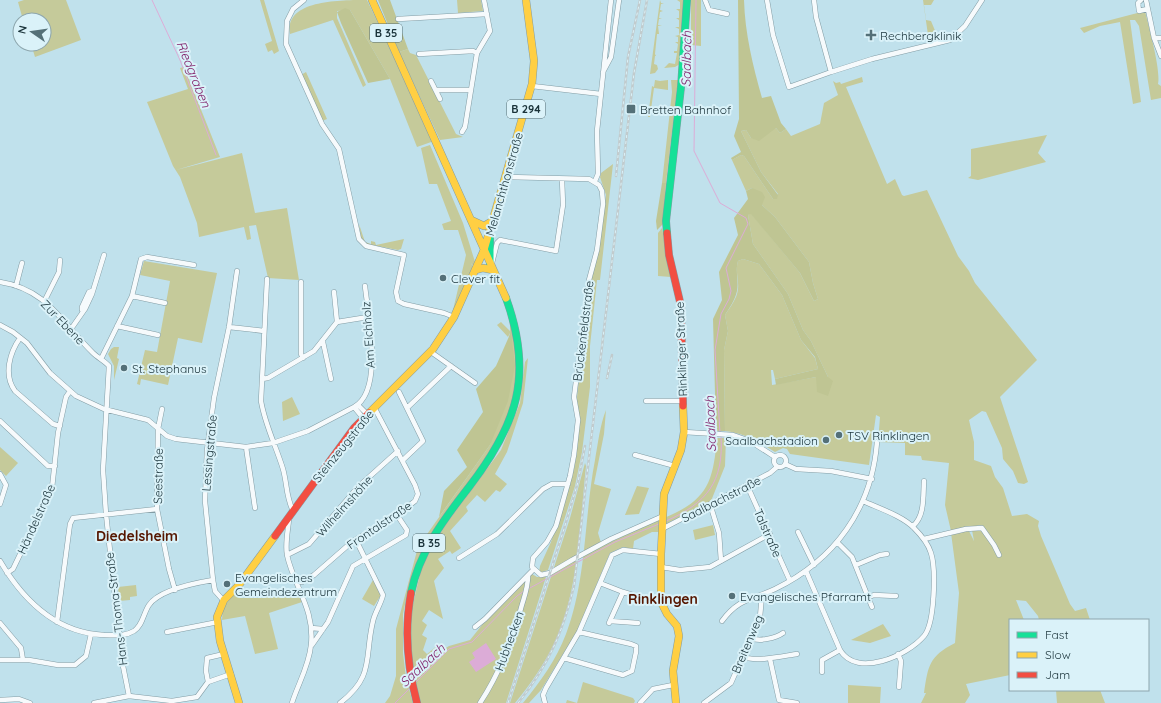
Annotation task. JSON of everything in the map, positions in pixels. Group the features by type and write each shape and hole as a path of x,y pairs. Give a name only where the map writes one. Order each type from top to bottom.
{"street":[{"path":"304,0 293,9 287,21 286,44 322,124 339,149 359,239 366,246 404,255 396,292 398,301 404,304 444,313 454,317"},
{"name":"B 35","path":"372,0 491,266 512,316 520,349 519,387 513,416 505,436 489,463 441,525 430,542 418,567 410,596 406,649 410,678 417,703"},
{"path":"462,132 465,127 477,53 490,31 484,0"},
{"name":"Melanchthonstraße","path":"484,250 532,86 534,61 526,0"},
{"path":"506,177 562,179 580,178 594,181 598,174 597,136 604,56 611,0"},
{"path":"603,72 611,57 619,0"},
{"name":"Rinklinger Straße","path":"676,703 673,685 673,672 679,636 677,626 667,614 661,602 660,567 664,494 681,450 684,432 681,306 669,255 666,221 681,87 687,0"},
{"path":"705,0 710,10 727,14"},
{"path":"768,0 773,35 789,86 872,59 950,40 965,26 982,0"},
{"path":"814,0 818,23 832,72"},
{"path":"1141,0 1138,3 1139,11 1147,9"},
{"path":"1146,0 1154,38 1161,56"},
{"path":"398,19 487,14"},
{"path":"1154,38 1161,38"},
{"path":"419,54 473,51 477,53"},
{"path":"604,56 608,58 611,57"},
{"path":"431,81 440,99"},
{"path":"532,86 601,94"},
{"path":"436,90 471,90"},
{"path":"476,270 491,266 497,243 500,240 556,251 563,205 562,179"},
{"name":"Brückenfeldstraße","path":"475,627 485,619 533,570 533,558 551,536 568,484 576,442 578,420 574,396 589,280 597,250 603,204 602,191 594,181"},
{"path":"471,220 484,226 494,220"},
{"name":"B 294","path":"489,235 491,266"},
{"name":"Steinzeugstraße","path":"223,600 239,585 342,444 365,416 431,352 454,317 484,250"},
{"path":"71,329 90,299 104,254"},
{"path":"101,359 132,296 139,262 143,258 194,265"},
{"path":"45,300 57,277 60,260"},
{"path":"16,286 22,262"},
{"name":"Lessingstraße","path":"223,600 215,591 213,580 205,501 208,443 217,385 229,327 237,271"},
{"path":"267,279 261,401 263,415 283,472 291,514 286,546 287,555 305,601 311,628 311,646 308,661 292,703"},
{"name":"Zur Ebene","path":"0,282 16,286 45,300 92,353 101,359"},
{"path":"301,282 301,354 303,358"},
{"name":"Am Eichholz","path":"356,406 367,394 370,381 371,342 365,286"},
{"path":"262,379 268,378 303,358 314,351 323,342 337,322 334,292"},
{"path":"132,296 165,303"},
{"path":"337,322 368,317"},
{"path":"0,326 30,346 50,373 70,391 85,401 107,410 145,419 167,436 176,439 246,447 273,443 308,431 356,406 365,416"},
{"path":"117,326 158,335"},
{"path":"229,327 264,331"},
{"path":"20,338 14,347 9,368 11,384 15,391 53,424 60,426"},
{"path":"323,342 331,379"},
{"path":"431,352 475,383"},
{"name":"Hans-Thoma-Straße","path":"101,359 110,369 103,470 106,514 119,636 129,696"},
{"path":"407,408 451,366"},
{"name":"Händelstraße","path":"7,573 13,569 49,496 54,480 60,426 66,397 70,391"},
{"path":"399,392 423,441 403,460"},
{"path":"646,401 683,401"},
{"name":"Frontalstraße","path":"298,581 306,580 322,570 353,541 397,515 415,501 418,494 415,485 374,407"},
{"name":"Seestraße","path":"162,409 158,429 157,509 169,569 175,590"},
{"path":"0,421 48,466 55,466"},
{"path":"684,432 723,434 750,441 775,457"},
{"path":"722,621 737,604 762,595 806,571 837,542 863,501 872,479 877,442"},
{"path":"246,447 254,508"},
{"name":"Wilhelmshöhe","path":"287,555 309,544 358,487 398,451"},
{"path":"635,455 675,466"},
{"path":"775,457 780,455 783,456 785,464 796,469 831,471 872,479"},
{"path":"775,457 774,462 777,466"},
{"name":"Saalbachstraße","path":"662,528 770,473 777,466 782,466 785,464"},
{"path":"0,474 6,485 0,504"},
{"path":"913,526 919,520 921,512 924,481"},
{"path":"459,558 497,534 543,489 552,484 568,484"},
{"name":"Talstraße","path":"747,485 790,581"},
{"path":"806,571 840,650 848,659 859,664 882,661 898,654 924,636 931,622 931,554 924,539 913,526 863,501"},
{"path":"710,504 719,533 721,561"},
{"path":"57,622 72,520 78,516 157,509"},
{"path":"311,646 323,629 353,566 406,534 406,528 397,515"},
{"path":"533,570 543,575 550,573 611,539 663,517"},
{"path":"924,539 966,529 982,528 999,555"},
{"path":"798,532 814,565"},
{"path":"660,567 680,570 710,567 770,534"},
{"path":"340,703 356,689 363,677 367,664 372,621 383,595 356,540"},
{"path":"837,542 846,549 856,565 872,608"},
{"path":"545,703 544,695 546,688 579,632 612,555 623,550 661,554"},
{"path":"856,565 880,555 887,554"},
{"path":"0,561 7,573 35,607 57,622 91,634 119,636 135,630 143,620 152,602 161,595 213,580"},
{"name":"Hubhecken","path":"480,703 497,675 509,648 526,595 528,576"},
{"path":"600,582 623,592 646,599"},
{"path":"623,592 609,622 638,624"},
{"name":"Breitenweg","path":"704,703 731,683 760,617 762,595"},
{"path":"869,597 874,595 896,596"},
{"path":"223,600 219,611 218,622 224,654 239,703"},
{"path":"167,632 218,622"},
{"path":"0,623 21,648 23,660"},
{"path":"311,628 323,629"},
{"path":"564,658 623,675 632,671 636,646 579,632"},
{"path":"751,638 755,640 771,638 783,633"},
{"path":"0,660 23,660 58,665 75,665 86,656 91,634"},
{"path":"822,672 822,660 840,650"},
{"path":"208,682 206,671 207,658 224,654"},
{"path":"743,658 765,657 770,659 797,654"},
{"path":"898,654 901,661 899,687"},
{"path":"770,659 778,700 797,703"},
{"path":"94,703 129,696 149,697 172,701 196,697 208,682 231,674"},
{"path":"640,703 653,689 673,685"},
{"path":"148,703 149,697"},
{"path":"0,700 19,699 30,703"}],"green space":[{"path":"24,0 66,0 81,40 52,51 52,12 21,12 18,2"},
{"path":"260,0 264,0 279,51 274,54 272,50 268,52 265,44 272,41"},
{"path":"367,0 434,141 417,147 390,79 350,10 337,11 337,18 366,85 363,87 333,20 290,34 290,23 296,14 304,8 329,2"},
{"path":"378,0 390,0 408,49 399,52"},
{"path":"457,0 481,0 483,11 458,13"},
{"path":"660,0 661,3 664,3 661,4 660,10 663,11 660,12 659,18 662,19 659,19 658,25 662,25 658,26 659,34 657,34 654,64 657,65 658,69 655,73 650,74"},
{"path":"677,0 685,0 680,64 675,67 664,68 669,63 675,64 677,53 674,53 674,51 677,51 678,44 675,42 678,42 678,37 675,36 679,35 679,29 675,27 679,27 679,20 676,18 679,18 679,11 676,9 680,9 680,2"},
{"path":"691,0 701,0 701,46 691,45"},
{"path":"738,0 744,0 750,50 762,98 771,96 781,123 786,129 780,133 776,128 759,141 751,138 746,130 741,131 761,172 778,195 777,199 773,199 744,156 741,155 732,160 731,158 741,152 734,136 739,119"},
{"path":"923,0 934,0 931,5 924,5 926,20 931,21 939,40 929,42"},
{"path":"345,8 350,10 390,79 368,83 337,12"},
{"path":"1145,11 1158,69 1158,84 1161,86 1161,98 1151,100 1139,26 1135,20 1130,20 1141,102 1133,104 1120,22 1100,26 1084,33 1080,28"},
{"path":"408,49 410,53 416,55 456,134 463,137 440,140 399,52"},
{"path":"33,52 49,52 35,57"},
{"path":"184,67 220,157 176,170 242,153 255,213 287,208 299,280 268,278 256,225 249,226 251,239 247,240 244,227 199,237 197,223 180,177 173,166 147,102 188,89 180,68"},
{"path":"306,72 327,119 322,121 301,75"},
{"path":"862,77 863,82 846,87 887,184 895,179 902,195 904,196 927,190 958,256 969,271 975,283 1037,360 1000,397 1028,482 1024,484 1018,483 1013,471 1003,459 1002,448 986,412 982,411 969,420 974,442 974,460 991,466 995,477 1003,488 1012,516 1027,514 1039,521 1038,526 1041,536 1070,604 1075,611 1086,608 1090,619 1039,619 1026,601 1016,600 1024,619 1009,619 1009,675 966,684 970,695 965,703 921,703 926,693 924,693 925,684 931,663 940,652 955,643 959,593 951,533 968,529 974,541 972,530 981,525 951,531 945,505 949,463 922,460 921,456 905,455 905,443 878,442 880,417 876,415 869,465 790,454 787,449 783,448 775,452 757,441 725,431 724,350 728,331 725,315 733,303 737,293 738,261 743,259 759,264 782,295 801,340 815,358 818,369 775,379 773,370 771,370 772,385 816,377 828,377 811,341 803,330 788,294 753,244 748,215 751,213 800,273 814,301 818,299 809,262 775,217 762,205 752,188 746,191 732,160 741,155 744,156 773,199 778,194 761,172 741,131 746,130 751,138 776,128 780,133 786,129 791,136 820,124 824,103 838,95 833,81 836,83 840,82 841,84"},
{"path":"655,80 668,80 668,90 654,88 650,117 648,117 652,86 654,87"},
{"path":"671,80 678,80 666,183 662,183 672,92"},
{"path":"1047,135 1038,153 1046,162 978,180 968,178 971,176 971,149"},
{"path":"430,145 463,223 475,262 474,267 471,263 474,269 456,310 453,310 466,255 458,230 444,230 442,224 451,221 437,184 429,184 421,148"},
{"path":"613,164 600,280 597,280 590,346 590,387 582,452 575,486 548,570 539,573 540,566 551,542 574,469 578,442 577,397 590,280 599,250 606,195 600,177 601,173"},
{"path":"662,183 666,183 663,224 657,230 656,221"},
{"path":"752,188 762,192 765,197 762,205 775,217 809,262 818,299 814,301 800,273 751,214 748,215 753,244 788,294 803,330 811,341 828,377 833,381 828,396 817,392 816,377 776,385 775,379 818,369 815,357 801,340 782,295 759,264 743,259 738,261 737,291 734,300 725,315 728,331 724,350 725,431 716,431 713,319 722,300 719,272 738,235 734,218 748,199 746,191"},
{"path":"359,224 365,242 361,238"},
{"path":"662,228 671,277 658,276 658,233"},
{"path":"404,239 401,249 398,250 367,244 365,242 371,244 371,241 375,242 376,245"},
{"path":"144,261 217,273 202,343 178,338 168,385 141,379 140,385 137,384 145,350 157,352 170,281 140,275"},
{"path":"501,322 510,331 510,323 517,350 518,378 512,408 493,453 430,537 417,562 403,614 403,653 406,678 413,703 385,703 390,696 396,676 396,629 418,547 490,445 510,333 508,337 497,325"},
{"path":"511,332 515,366 508,401 490,445 439,517 444,491 467,467 457,450 483,412 476,389 496,366"},
{"path":"114,347 119,347 117,358 119,359 114,380 114,366 108,354"},
{"path":"528,358 523,403 507,452 495,474 507,484 500,492 496,490 485,502 477,495 466,507 468,511 450,531 461,548 452,554 450,551 438,559 444,568 434,581 443,619 429,610 422,621 427,625 422,635 427,638 423,650 427,654 438,645 442,649 441,651 449,646 470,640 486,620 532,574 537,577 546,577 506,703 420,703 413,682 408,653 410,616 423,562 446,524 501,450 520,403 525,362"},
{"path":"292,397 300,414 283,421 282,402"},
{"path":"606,410 604,434 594,484 611,489 598,533 602,546 660,519 659,532 652,532 634,541 633,549 623,547 610,553 577,631 541,690 529,703 523,703 553,661 562,644 573,613 582,570 591,482 599,434"},
{"path":"717,438 726,438 725,466 711,501 664,525 664,518 690,504 706,488 713,467"},
{"path":"0,447 18,463 6,476 0,470"},
{"path":"585,463 586,466 580,533 574,578 563,622 555,642 537,674 515,703 510,703 570,518"},
{"path":"637,486 649,488 639,514 625,515"},
{"path":"713,525 715,535 695,540 693,530"},
{"path":"373,580 381,595 374,606 362,599"},
{"path":"136,585 137,596 130,597 130,600 119,601 118,587"},
{"path":"298,587 302,602 269,613 278,649 255,654 245,616 222,620 223,607 235,594 239,598 264,598"},
{"path":"883,624 891,636 870,643 851,640"},
{"path":"583,682 633,698 635,701 634,703 577,703"},
{"path":"848,685 881,687 880,703 848,703"},
{"path":"1056,691 1100,691 1105,703 1057,703"},
{"path":"567,700 577,703 566,703"}],"shaded area":[{"path":"486,643 496,659 476,672 469,662 475,658 472,653"}],"waterway":[{"name":"Riedgraben","path":"152,0 180,60 216,155"},
{"name":"Saalbach","path":"696,0 694,151 720,203 746,218 748,224 726,268 731,291 729,299 721,314 715,350 720,433"},
{"name":"Saalbach","path":"666,521 692,507 710,489 716,478 719,466 721,436"},
{"name":"Saalbach","path":"528,589 615,542 659,524"},
{"name":"Saalbach","path":"415,683 449,649 472,642 517,596 524,591"},
{"name":"Saalbach","path":"395,703 410,688"}],"railway":[{"path":"616,176 628,57 640,0"},
{"path":"518,703 538,676 553,648 565,618 574,586 634,73 647,0"},
{"path":"607,378 612,355"},
{"path":"508,703 564,529 578,482 585,446"}],"traffic: fast":[{"path":"667,233 666,221 681,87 687,0"},
{"path":"490,237 490,263"},
{"path":"411,593 426,550 451,511 486,464 499,442 509,420 516,398 519,375 519,351 506,298"}],"traffic: slow":[{"path":"372,0 506,298"},
{"path":"484,250 532,84 534,61 526,0"},
{"path":"471,220 484,226 494,220"},
{"path":"369,413 433,349 454,317 484,250"},
{"path":"476,270 483,268 493,270"},
{"path":"676,703 673,671 679,636 677,626 667,614 661,602 661,554 664,494 681,450 684,432 683,406"},
{"path":"239,703 220,641 217,617 224,600 239,585 275,536"}],"traffic: jam":[{"path":"667,233 669,255 681,306 683,406"},
{"path":"275,536 354,428 369,413"},
{"path":"411,593 407,635 411,676 417,703"}],"place":[{"name":"Rechbergklinik","path":"871,35"},
{"name":"Bretten Bahnhof","path":"631,109"},
{"name":"Clever fit","path":"443,278"},
{"name":"St. Stephanus","path":"124,368"},
{"name":"TSV Rinklingen","path":"839,435"},
{"name":"Saalbachstadion","path":"826,440"},
{"name":"Evangelisches Gemeindezentrum","path":"227,584"},
{"name":"Evangelisches Pfarramt","path":"732,596"}],"district":[{"name":"Diedelsheim","path":"137,536"},
{"name":"Rinklingen","path":"663,599"}]}
